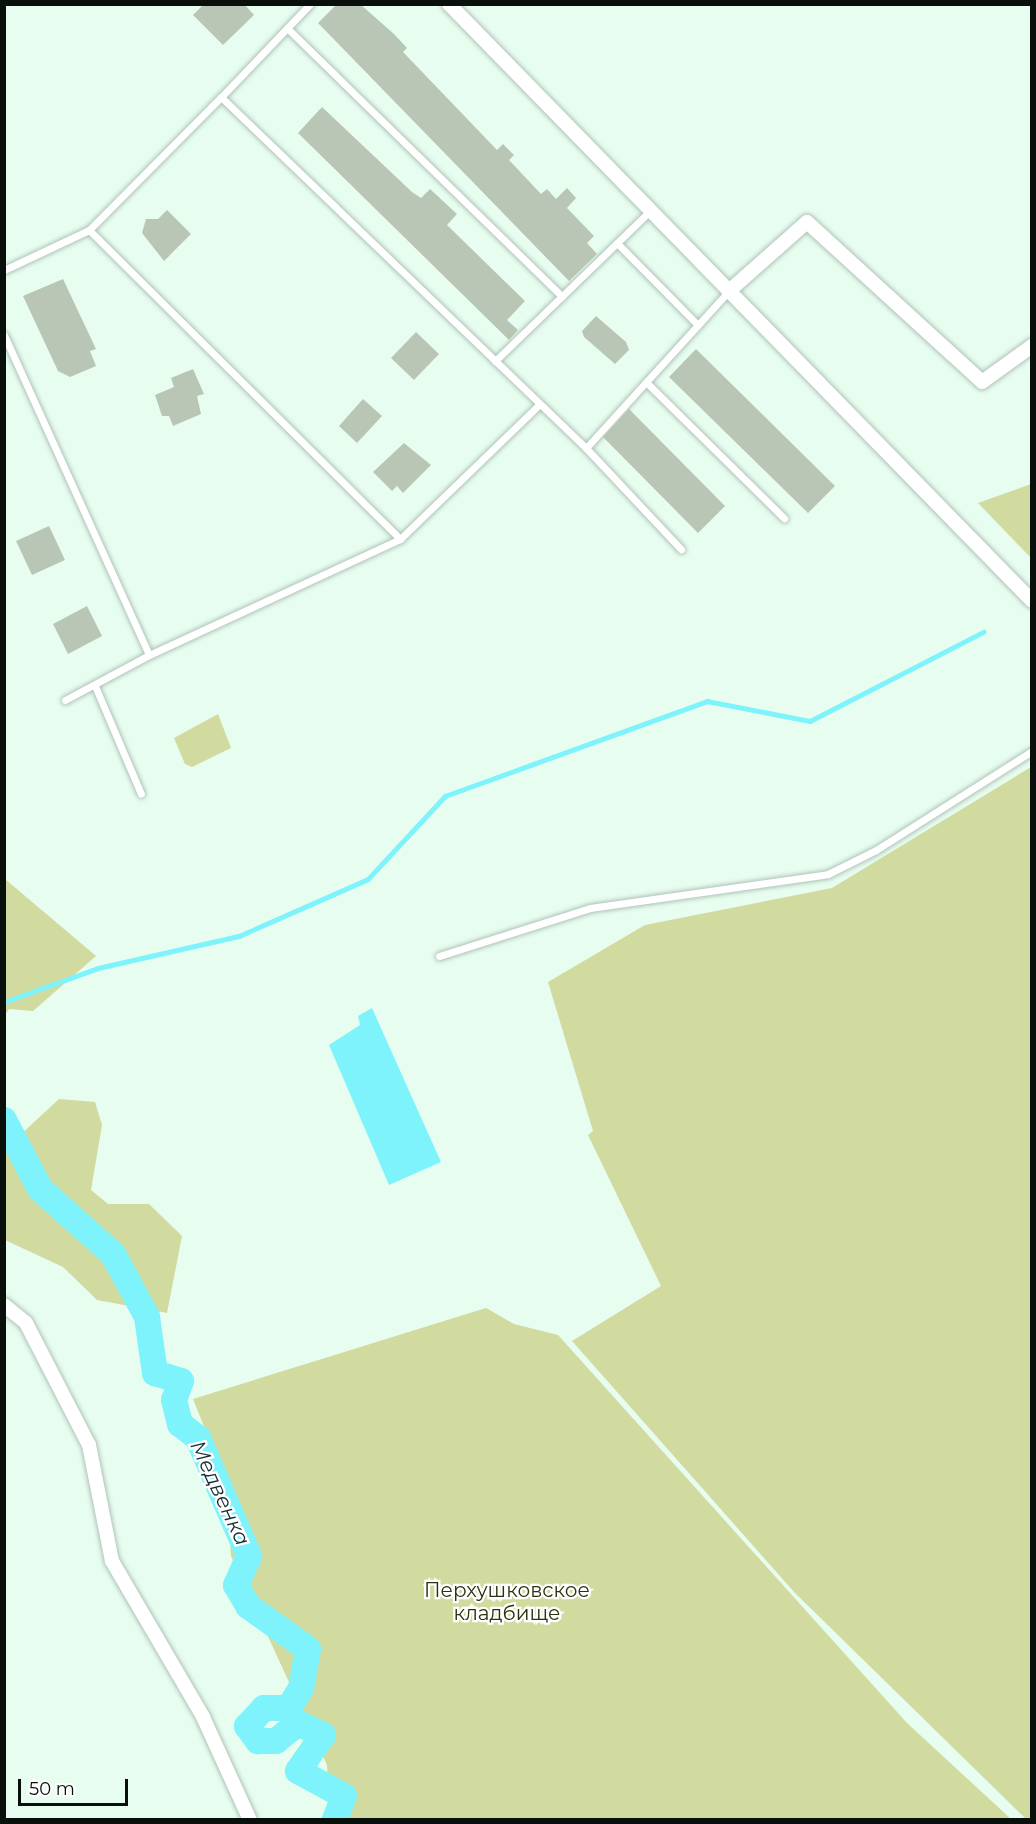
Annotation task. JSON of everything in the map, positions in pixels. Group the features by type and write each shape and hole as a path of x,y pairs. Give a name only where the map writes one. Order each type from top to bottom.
{"street":[{"path":"448,4 1032,601"},
{"path":"729,291 807,222 982,382 1032,345"},
{"path":"4,1305 26,1323 89,1445 112,1560 203,1717 250,1820"}],"lane":[{"path":"4,270 89,230 310,4"},
{"path":"287,28 562,296"},
{"path":"220,97 586,448 681,549"},
{"path":"495,361 650,211"},
{"path":"89,230 400,538"},
{"path":"617,243 698,325"},
{"path":"586,448 729,291"},
{"path":"4,334 149,655"},
{"path":"646,382 784,518"},
{"path":"65,700 95,686 149,655 400,538 540,404"},
{"path":"95,686 141,794"},
{"path":"439,956 590,908 828,874 876,850 1032,751"}],"green space":[{"path":"1032,484 1031,558 978,503"},
{"path":"218,714 231,748 192,767 185,764 174,738"},
{"path":"1031,767 1032,1819 1027,1820 795,1593 572,1341 661,1286 588,1135 593,1131 548,982 645,925 832,888"},
{"path":"5,879 96,956 33,1011 9,1009 5,1015"},
{"path":"59,1099 95,1102 102,1125 91,1190 108,1204 149,1204 182,1236 167,1313 97,1300 63,1267 5,1240 5,1149"},
{"name":"Перхушковское кладбище","path":"486,1308 514,1324 558,1335 907,1723 1011,1819 329,1819 327,1765 231,1556 227,1504 233,1499 193,1399"}],"water":[{"path":"372,1008 441,1162 389,1185 329,1045 360,1025 358,1016"}],"building":[{"path":"204,4 244,4 254,15 223,45 193,15"},
{"path":"337,4 360,4 394,34 407,48 403,52 497,150 503,144 514,155 509,160 541,194 547,189 556,199 567,188 576,198 567,208 594,236 587,243 597,254 569,281 318,23"},
{"path":"322,107 412,192 421,198 430,189 457,214 447,225 525,301 507,320 518,330 509,340 298,133"},
{"path":"167,210 191,234 164,261 142,233 146,219 158,219"},
{"path":"63,279 96,349 90,351 96,366 70,377 58,371 23,296"},
{"path":"596,316 626,342 629,350 615,364 584,337 582,331"},
{"path":"416,332 439,354 414,380 391,358"},
{"path":"696,349 835,486 808,513 669,377"},
{"path":"193,369 204,394 197,396 201,414 173,426 169,416 162,416 155,395 174,387 171,378"},
{"path":"363,399 382,416 357,443 339,426"},
{"path":"629,409 725,506 698,533 603,437"},
{"path":"404,443 431,465 403,493 397,486 392,491 373,472"},
{"path":"49,526 65,560 32,575 16,541"},
{"path":"87,606 102,636 68,654 53,624"}],"waterway":[{"path":"4,1002 98,968 239,936 368,879 445,796 707,701 810,721 983,632"},
{"name":"Медвенка","path":"4,1120 40,1189 113,1254 147,1317 155,1373 181,1381 174,1400 180,1424 198,1438 249,1556 236,1585 248,1606 308,1649 301,1688 289,1708 264,1708 247,1726 258,1741 276,1741 298,1723 323,1735 298,1771 344,1796 335,1820"}]}
